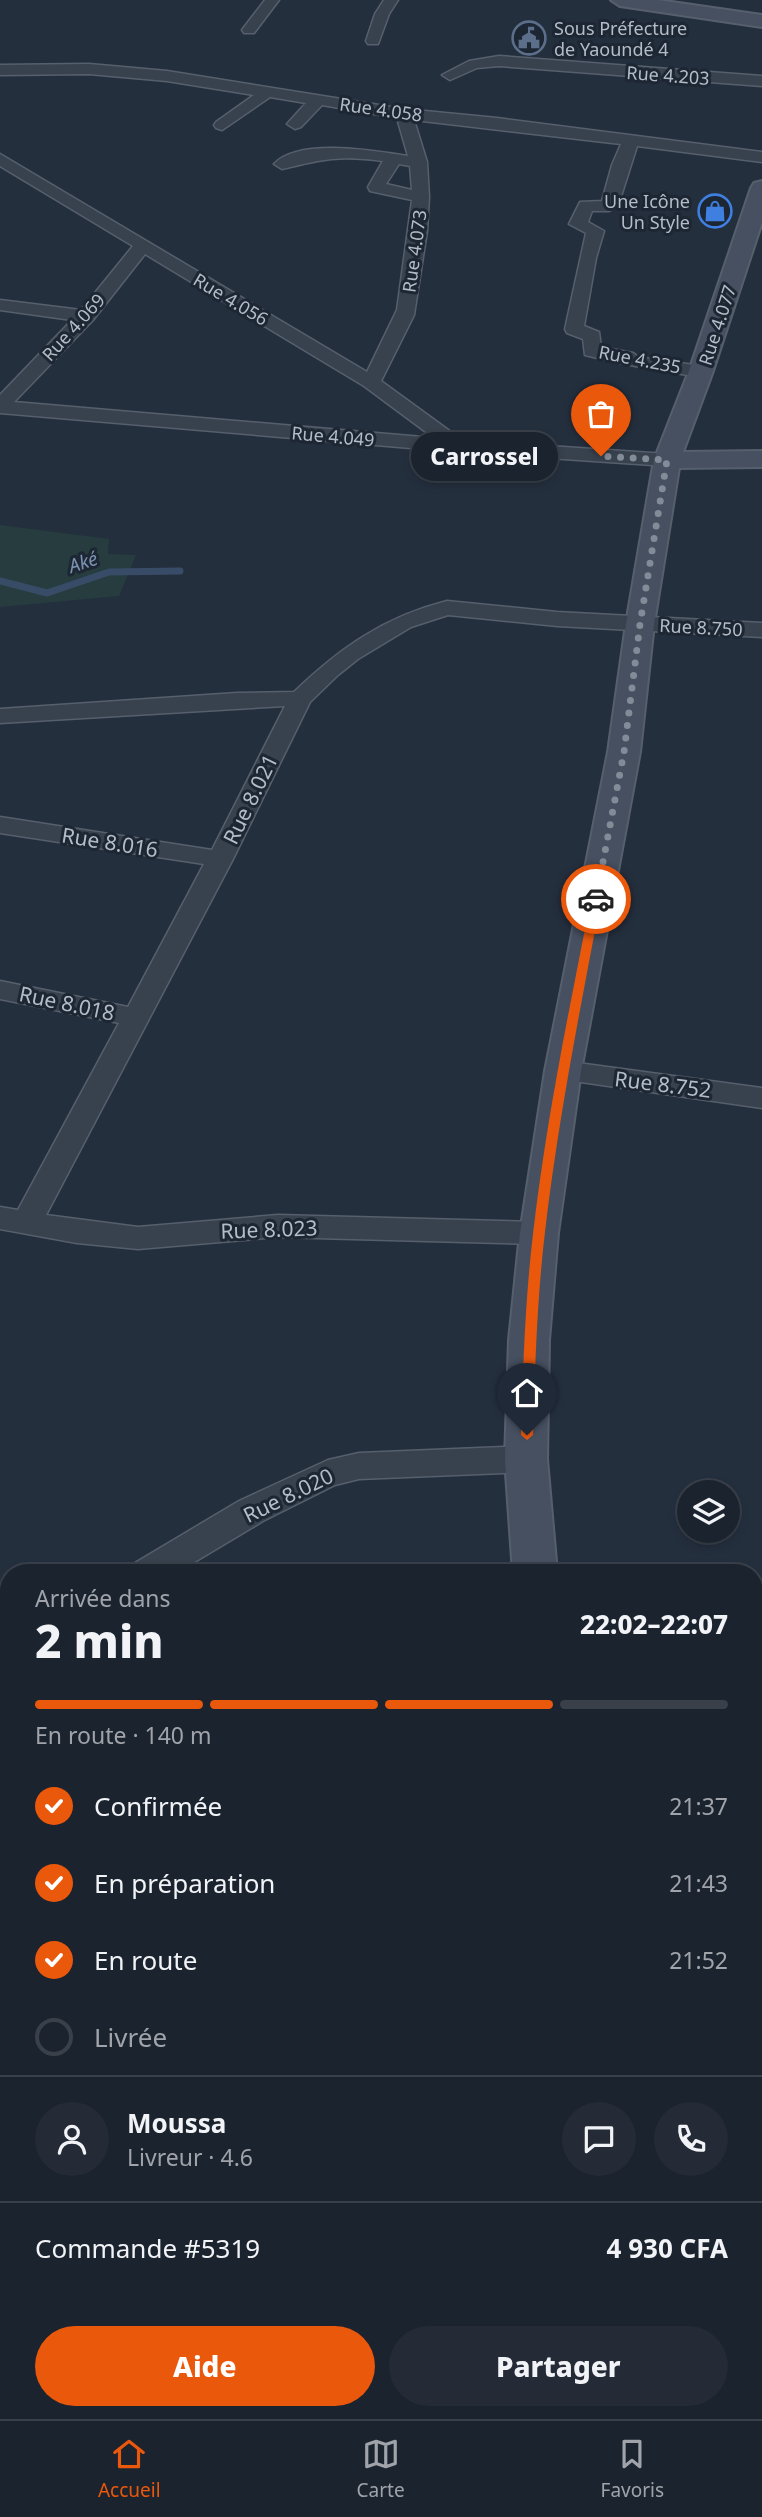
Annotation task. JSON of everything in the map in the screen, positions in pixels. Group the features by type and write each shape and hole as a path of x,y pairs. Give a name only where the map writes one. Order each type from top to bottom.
{"main road":[{"path":"620,0 762,21"},
{"name":"Rue 4.077","path":"534,1564 526,1459 529,1340 539,1233 563,1071 624,752 640,624 667,460 757,216 762,188"},
{"path":"667,460 762,459"}],"street":[{"path":"249,30 272,0"},
{"path":"373,41 382,15 391,0"},
{"name":"Rue 4.203","path":"450,75 474,64 499,61 762,81"},
{"name":"Rue 4.058","path":"0,70 123,72 269,91 404,114 509,124 762,157"},
{"path":"222,125 269,91"},
{"path":"295,124 318,100"},
{"name":"Rue 4.073","path":"371,382 405,315 418,238 421,197 419,162 404,114"},
{"name":"Rue 4.235","path":"631,141 616,169 617,181 609,206 586,206 578,224 595,231 587,258 574,330 592,336 592,351 633,362 701,371"},
{"path":"282,164 317,152 335,150 419,162"},
{"path":"393,159 376,187 421,197"},
{"name":"Rue 4.056","path":"5,168 142,245 371,382 458,446"},
{"name":"Rue 4.069","path":"0,407 86,316 142,245"},
{"path":"0,305 86,316"},
{"name":"Rue 4.049","path":"0,407 458,446 667,460"},
{"name":"Rue 8.021","path":"13,1221 163,968 300,699 350,654 403,622 438,610 457,608 640,624"},
{"name":"Rue 8.750","path":"640,624 762,630"},
{"path":"0,716 237,700 300,699"},
{"name":"Rue 8.016","path":"0,825 220,859"},
{"name":"Rue 8.018","path":"0,990 134,1017"},
{"name":"Rue 8.752","path":"563,1071 762,1098"},
{"name":"Rue 8.023","path":"13,1221 97,1235 138,1238 278,1226 539,1233"},
{"name":"Rue 8.020","path":"162,1564 251,1511 336,1471 359,1466 526,1459"}],"green space":[{"path":"0,525 109,539 108,554 136,555 119,596 0,607"}],"waterway":[{"name":"Aké","path":"0,581 47,593 109,572 180,571"}],"way so far":[{"path":"596,899 624,752 640,624 667,460 601,456"}],"place":[{"name":"Sous Préfecture de Yaoundé 4","path":"529,38"},
{"name":"Une Icône Un Style","path":"715,211"},
{"name":"Carrossel","path":"601,456"}],"route":[{"path":"527,1435 529,1340 539,1233 563,1071 596,899"}]}
